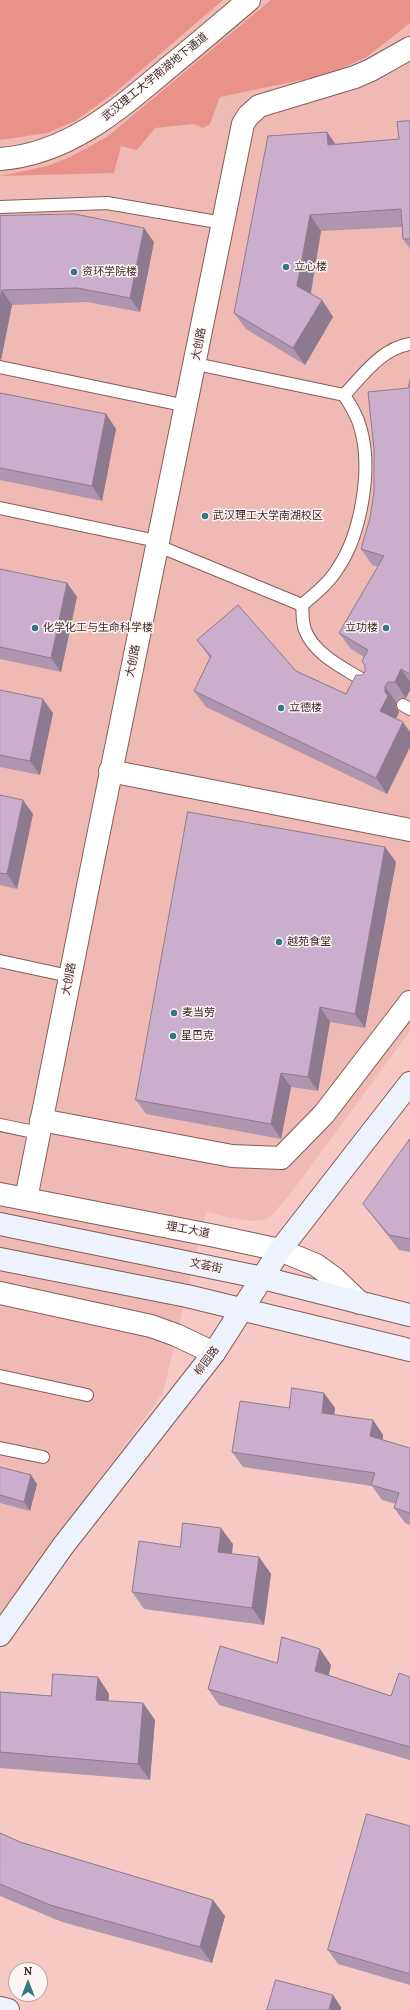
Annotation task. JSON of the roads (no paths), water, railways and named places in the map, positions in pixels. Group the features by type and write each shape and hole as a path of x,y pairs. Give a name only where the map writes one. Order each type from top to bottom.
{"main road":[{"name":"柳园路","path":"0,1635 63,1546 214,1353 280,1250 410,1083"},
{"name":"文荟街","path":"0,1224 263,1278 410,1315"},
{"path":"0,1259 242,1309 410,1350"},
{"path":"0,2008 8,2010"}],"street":[{"name":"武汉理工大学南湖地下通道","path":"0,159 23,156 56,146 80,135 117,110 249,0"},
{"name":"大创路","path":"26,1199 110,771 196,364 243,124 248,116 259,106 355,77 371,70 410,48"},
{"path":"110,771 410,830"},
{"path":"40,1126 232,1156 281,1158 324,1114 410,1002"},
{"name":"理工大道","path":"0,1194 280,1250 316,1266 334,1278 360,1303"},
{"path":"0,1293 151,1326 176,1335 214,1353"}],"lane":[{"path":"0,207 107,203 223,223"},
{"path":"344,395 385,352 399,346 410,344"},
{"path":"196,364 344,395 356,416 362,431 365,470 360,511 347,551 338,568 329,580 302,606"},
{"path":"0,367 187,406"},
{"path":"0,508 157,543 302,606"},
{"path":"302,606 305,629 313,644 331,660 370,684"},
{"path":"0,962 69,976"},
{"path":"0,1125 40,1126"},
{"path":"0,1376 87,1395"},
{"path":"0,1448 43,1457"}],"place":[{"name":"立心楼","path":"286,267"},
{"name":"资环学院楼","path":"74,272"},
{"name":"武汉理工大学南湖校区","path":"205,516"},
{"name":"化学化工与生命科学楼","path":"35,628"},
{"name":"立功楼","path":"386,628"},
{"name":"立德楼","path":"281,708"},
{"name":"越苑食堂","path":"279,942"},
{"name":"麦当劳","path":"174,1013"},
{"name":"星巴克","path":"173,1036"}]}
